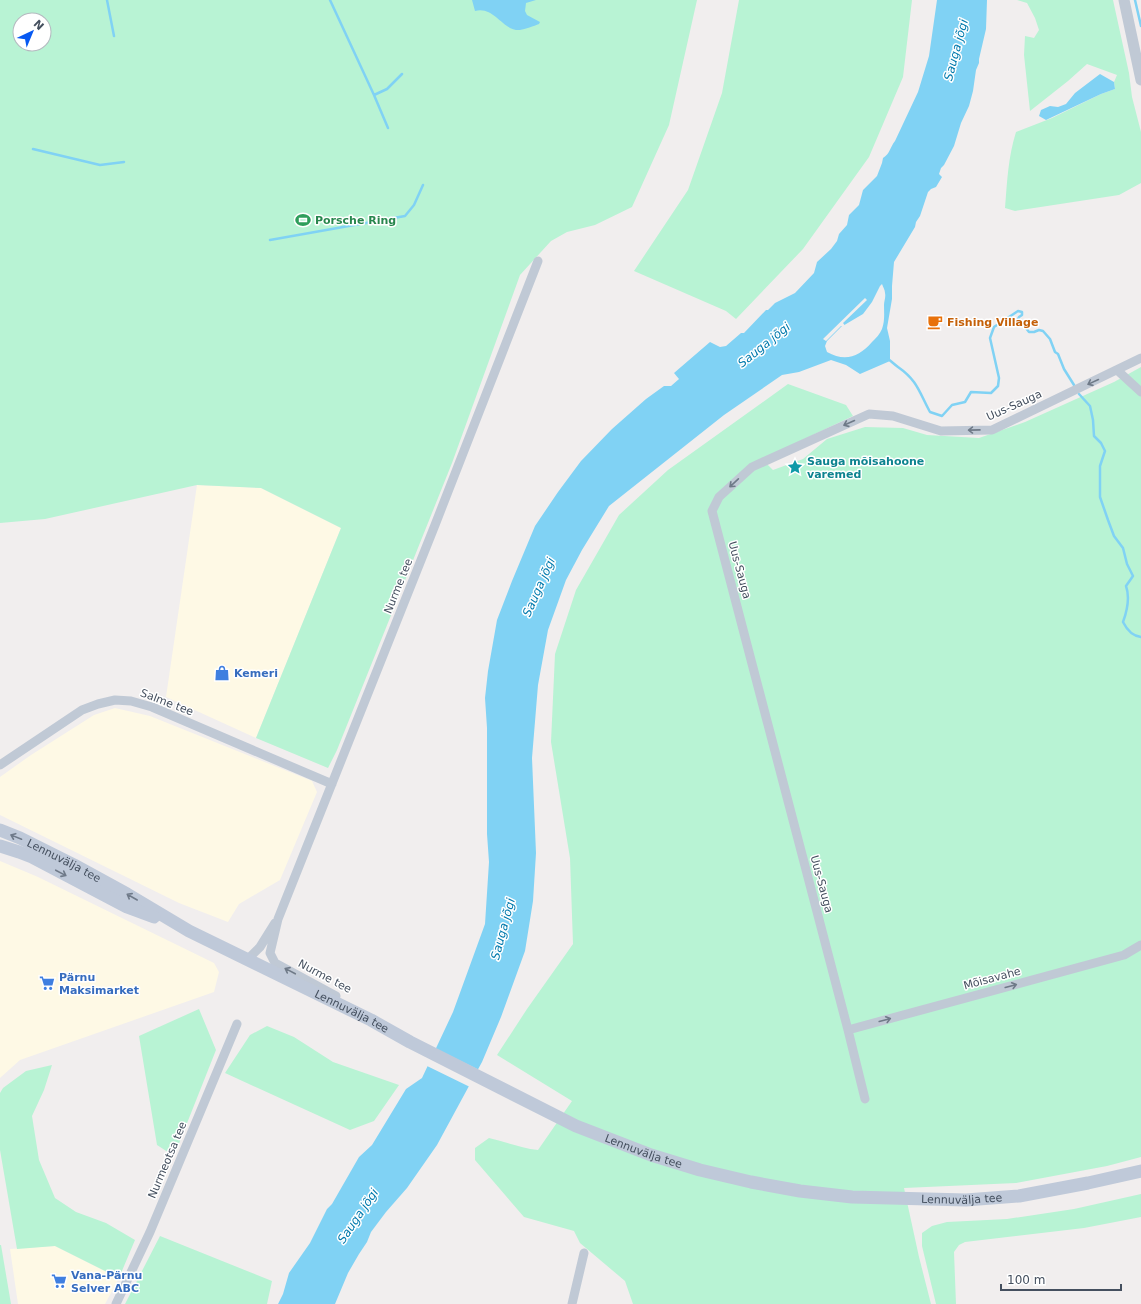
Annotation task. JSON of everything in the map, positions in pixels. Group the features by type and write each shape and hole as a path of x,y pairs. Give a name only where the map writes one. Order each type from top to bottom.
{"main road":[{"name":"Lennuvälja tee","path":"0,830 20,838 74,865 190,931 371,1020 410,1042 576,1126 651,1155 700,1170 751,1182 800,1191 852,1197 966,1200 1019,1196 1141,1171"},
{"name":"Lennuvälja tee","path":"0,846 32,858 127,907 190,931"}],"street":[{"path":"1124,0 1141,80"},
{"name":"Nurme tee","path":"371,1020 350,1003 275,963 270,953 278,919 538,261"},
{"name":"Uus-Sauga","path":"865,1099 712,512 719,497 752,467 869,414 893,416 941,431 992,430 1141,358"},
{"path":"1117,370 1141,392"},
{"name":"Salme tee","path":"0,765 82,710 115,700 131,701 152,707 332,784"},
{"name":"Nurme tee","path":"252,962 278,919"},
{"name":"Mõisavahe","path":"848,1030 1124,955 1141,945"},
{"path":"252,962 270,953"},
{"name":"Nurmeotsa tee","path":"116,1304 150,1232 237,1024"},
{"path":"572,1304 584,1253"}],"shaded area":[{"path":"197,485 261,488 341,528 256,738 166,697"},
{"path":"115,708 150,716 312,781 317,792 280,880 239,904 228,922 179,903 0,815 0,777 31,755 94,715"},
{"path":"0,861 38,877 214,963 219,972 214,992 20,1060 0,1078"},
{"path":"55,1246 119,1278 105,1304 18,1304 10,1249"}],"green space":[{"name":"Porsche Ring","path":"0,0 697,0 669,125 632,207 595,225 567,232 551,241 520,275 452,463 337,750 328,768 256,738 341,528 261,488 197,485 45,519 0,523"},
{"path":"739,0 912,0 903,77 869,157 803,249 736,319 726,311 634,271 688,190 722,93"},
{"path":"1017,0 1113,0 1129,73 1132,97 1141,132 1141,183 1119,195 1015,211 1005,208 1007,180 1013,141 1016,132 1052,118 1101,94 1115,89 1114,82 1117,75 1087,64 1030,111 1024,55 1025,36 1034,38 1039,30 1035,18 1027,3"},
{"path":"1141,367 1141,1157 1107,1166 1016,1183 904,1188 931,1304 633,1304 625,1281 580,1243 574,1231 524,1217 475,1160 475,1148 489,1138 538,1150 572,1101 497,1055 527,1009 573,944 570,858 551,742 555,654 576,590 619,515 668,470 788,384 846,405 853,416 762,459 773,470 803,459 827,439 865,427 903,428 927,435 979,438 1025,422 1114,382"},
{"path":"199,1009 216,1050 174,1156 157,1145 139,1036"},
{"path":"267,1026 294,1037 333,1062 399,1085 374,1121 350,1130 225,1073 250,1035"},
{"path":"52,1065 44,1090 32,1116 39,1160 55,1198 76,1212 106,1223 135,1240 119,1278 55,1246 17,1249 0,1150 0,1093 3,1088 26,1071"},
{"path":"1141,1194 1141,1217 1084,1228 965,1242 959,1245 954,1252 956,1304 936,1304 922,1246 922,1233 932,1226 947,1222 1007,1219 1074,1209"},
{"path":"160,1236 272,1281 267,1304 125,1304"},
{"path":"1,1245 11,1304 0,1304"}],"water":[{"path":"472,0 536,0 526,3 525,11 527,15 540,22 539,24 524,29 514,29 508,27 488,12 482,10 475,11"},
{"name":"Sauga jõgi","path":"937,0 987,0 986,29 969,106 961,123 954,146 941,168 939,174 942,177 936,187 928,192 915,227 894,262 892,299 887,328 890,341 890,361 860,374 846,365 831,360 799,372 782,375 724,415 609,506 582,550 566,580 548,630 538,685 532,758 536,853 533,901 525,951 501,1017 482,1062 437,1145 407,1188 371,1232 367,1242 348,1273 335,1304 278,1304 283,1294 289,1273 310,1243 327,1209 332,1204 359,1157 372,1145 406,1089 422,1078 453,1012 485,924 489,862 487,834 487,728 485,698 488,671 497,620 535,526 581,461 612,429 646,399 664,386 671,386 679,379 674,373 710,342 720,347 726,346 741,333 744,333 766,310 768,310 775,303 795,293 814,273 817,262 837,241 839,234 847,225 849,215 859,205 863,190 877,176 883,158 895,141 918,92 929,56","holes":["882,284 885,291 884,320 882,329 878,336 862,351 851,356 840,357 827,352 825,346 827,341 841,327 863,314"]},
{"path":"1100,74 1114,82 1115,89 1046,120 1039,116 1041,110 1050,106 1058,107 1066,104 1075,93"}],"pier":[{"path":"865,298 867,300 843,323 846,327 844,328 841,326 826,341 823,339"},
{"path":"434,1048 479,1070 470,1087 425,1065"}],"waterway":[{"path":"107,0 114,36"},
{"path":"330,0 388,128"},
{"path":"1135,0 1141,26"},
{"path":"374,95 387,89 402,74"},
{"path":"33,149 100,165 124,162"},
{"path":"270,240 405,216 414,205 423,185"},
{"path":"888,359 905,372 914,382 930,412 942,416 952,405 965,402 971,392 991,393 998,386 999,378 990,338 994,327 1018,311 1022,312 1022,315 1017,321 1022,323 1029,332 1039,330 1043,331 1050,339 1055,352 1058,354 1064,369 1074,385"},
{"path":"1079,394 1090,406 1094,436 1101,443 1105,451 1100,466 1100,497 1114,536 1123,548 1127,564 1133,576 1126,586 1128,604 1123,622 1130,632 1141,637"}],"place":[{"name":"Porsche Ring","path":"303,220"},
{"name":"Fishing Village","path":"935,322"},
{"name":"Sauga mõisahoone varemed","path":"795,467"},
{"name":"Kemeri","path":"222,673"},
{"name":"Pärnu Maksimarket","path":"47,983"},
{"name":"Vana-Pärnu Selver ABC","path":"59,1281"}]}
